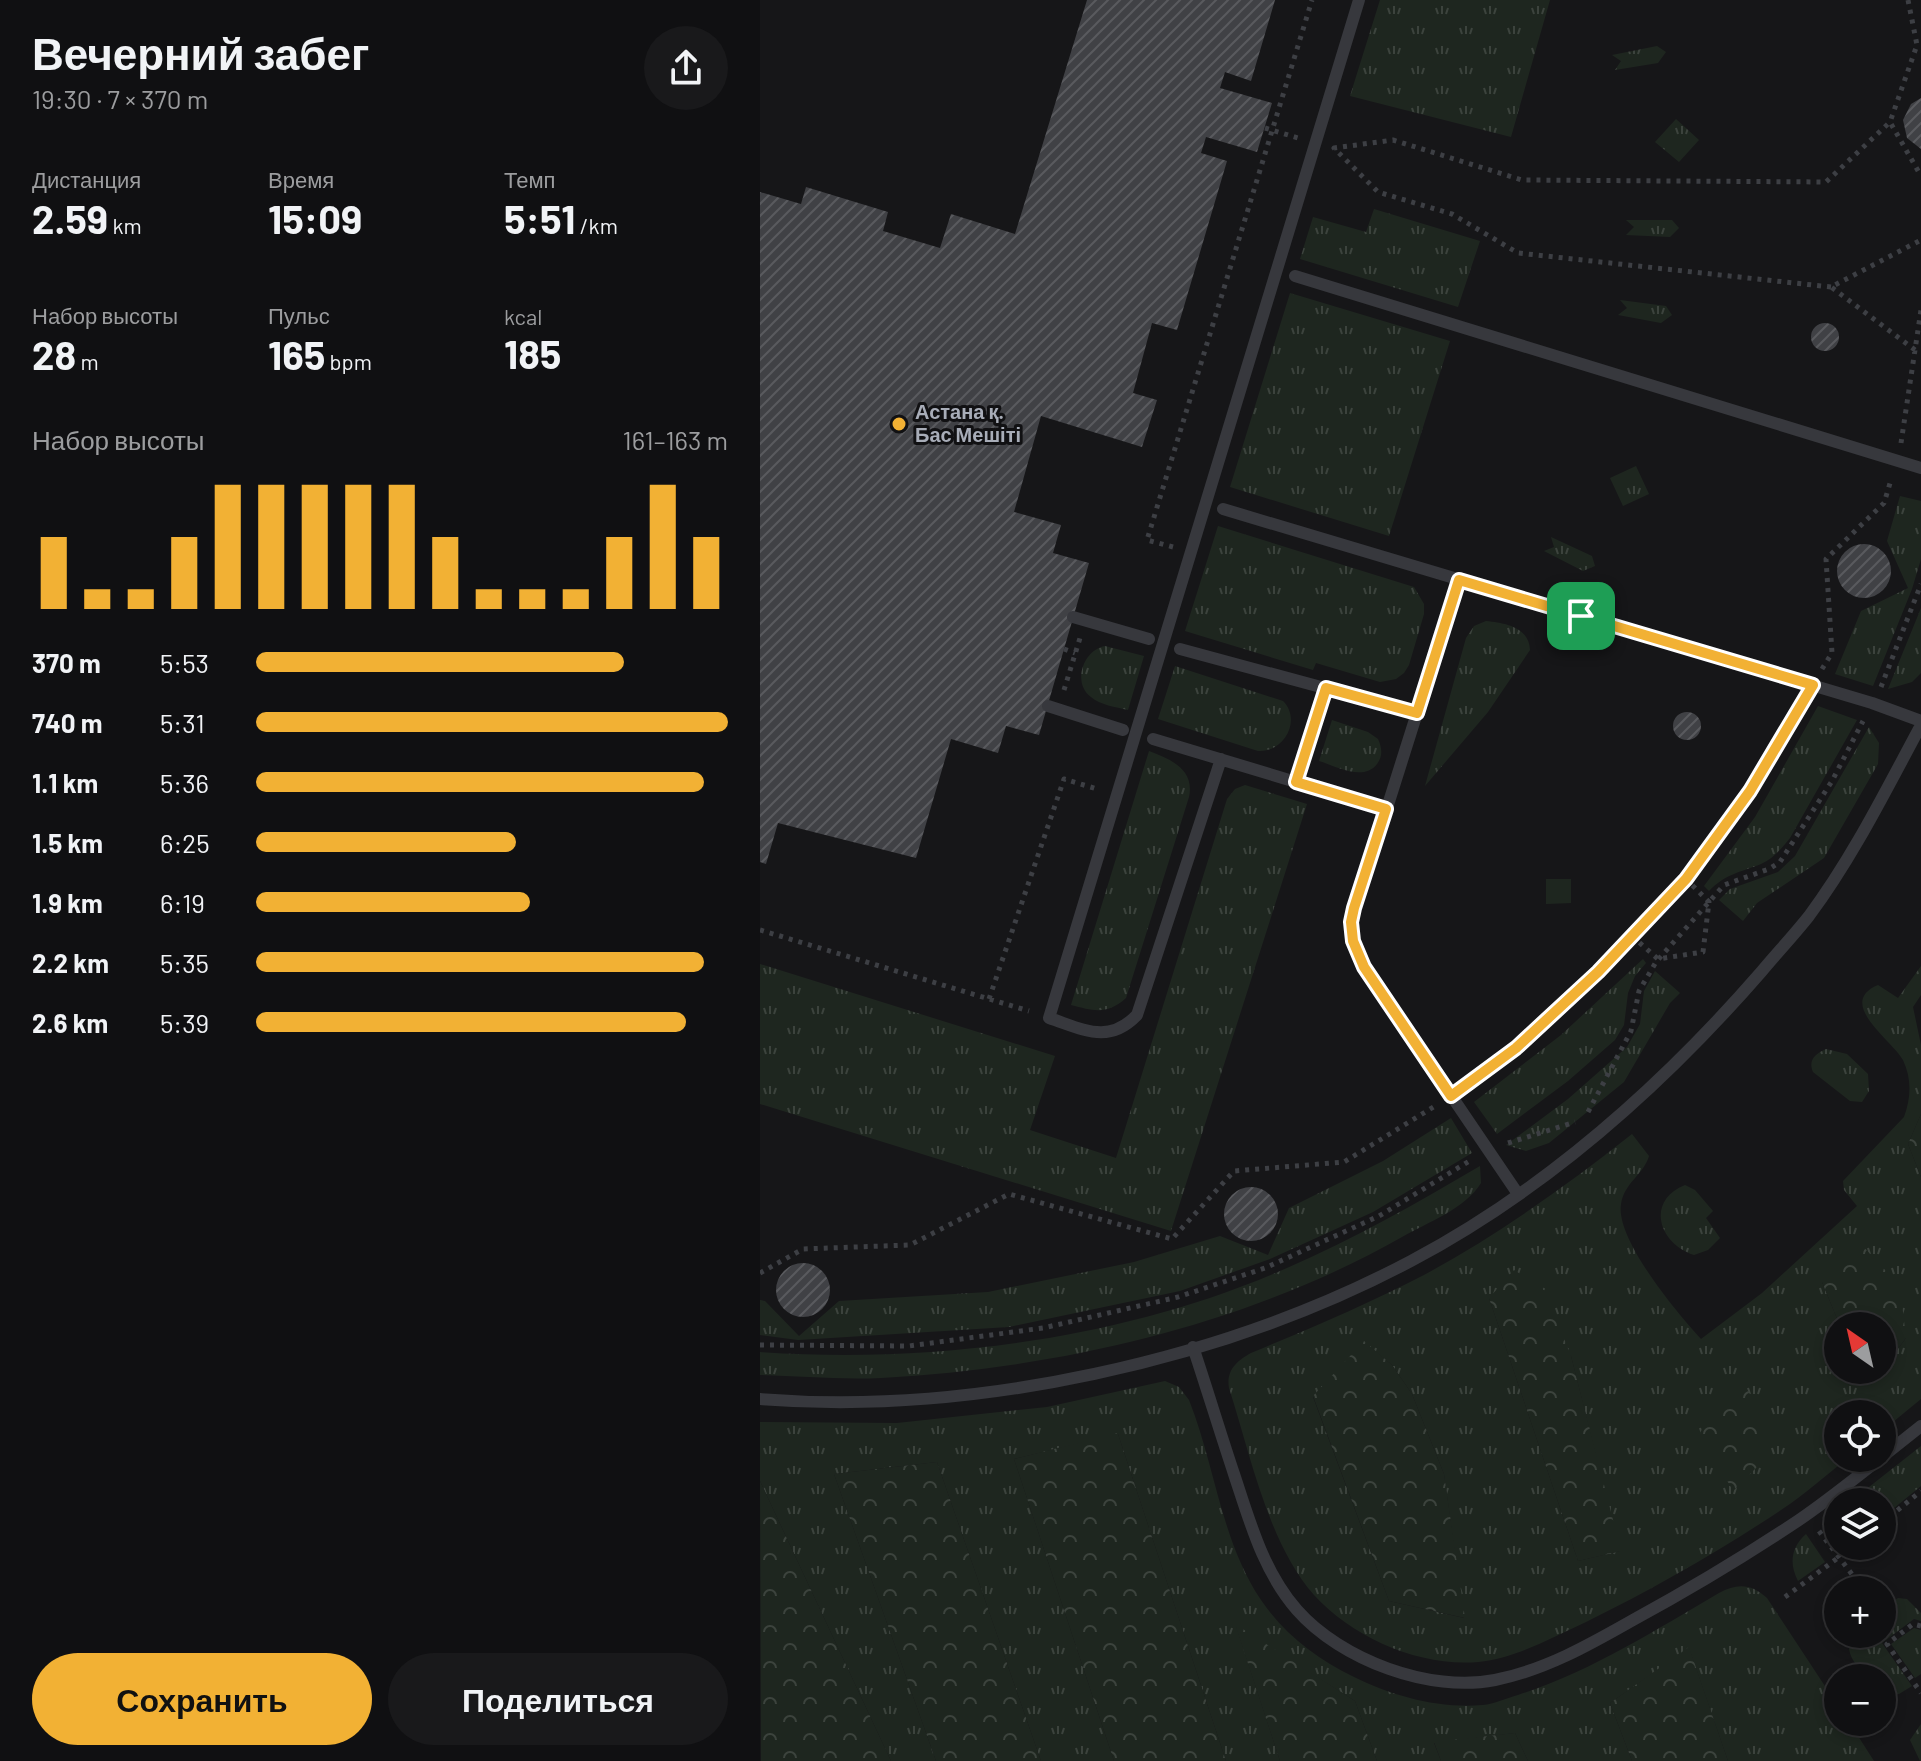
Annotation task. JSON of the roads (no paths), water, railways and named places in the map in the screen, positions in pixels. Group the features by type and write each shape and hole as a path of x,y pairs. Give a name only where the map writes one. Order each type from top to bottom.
{"lane":[{"path":"1221,759 1137,1015 1122,1028 1097,1033 1049,1018 1359,0"},
{"path":"1295,276 1921,468"},
{"path":"760,1399 845,1402 934,1399 1020,1388 1081,1376 1193,1347 1330,1299 1412,1260 1518,1194 1610,1123 1708,1033 1809,917 1863,834 1921,723 1872,703 1223,509"},
{"path":"1459,580 1351,922 1353,941 1364,967 1518,1194"},
{"path":"1079,619 1149,639"},
{"path":"1180,649 1417,713"},
{"path":"1296,782 1326,688"},
{"path":"1053,708 1123,730"},
{"path":"1153,739 1386,809"},
{"path":"1193,1347 1257,1544 1274,1578 1298,1611 1328,1636 1369,1661 1413,1676 1449,1683 1493,1680 1531,1670 1582,1649 1659,1606 1807,1514 1863,1472"},
{"path":"1896,1447 1921,1426"}],"place":[{"name":"Астана қ. Бас Мешіті","path":"899,424"}]}
